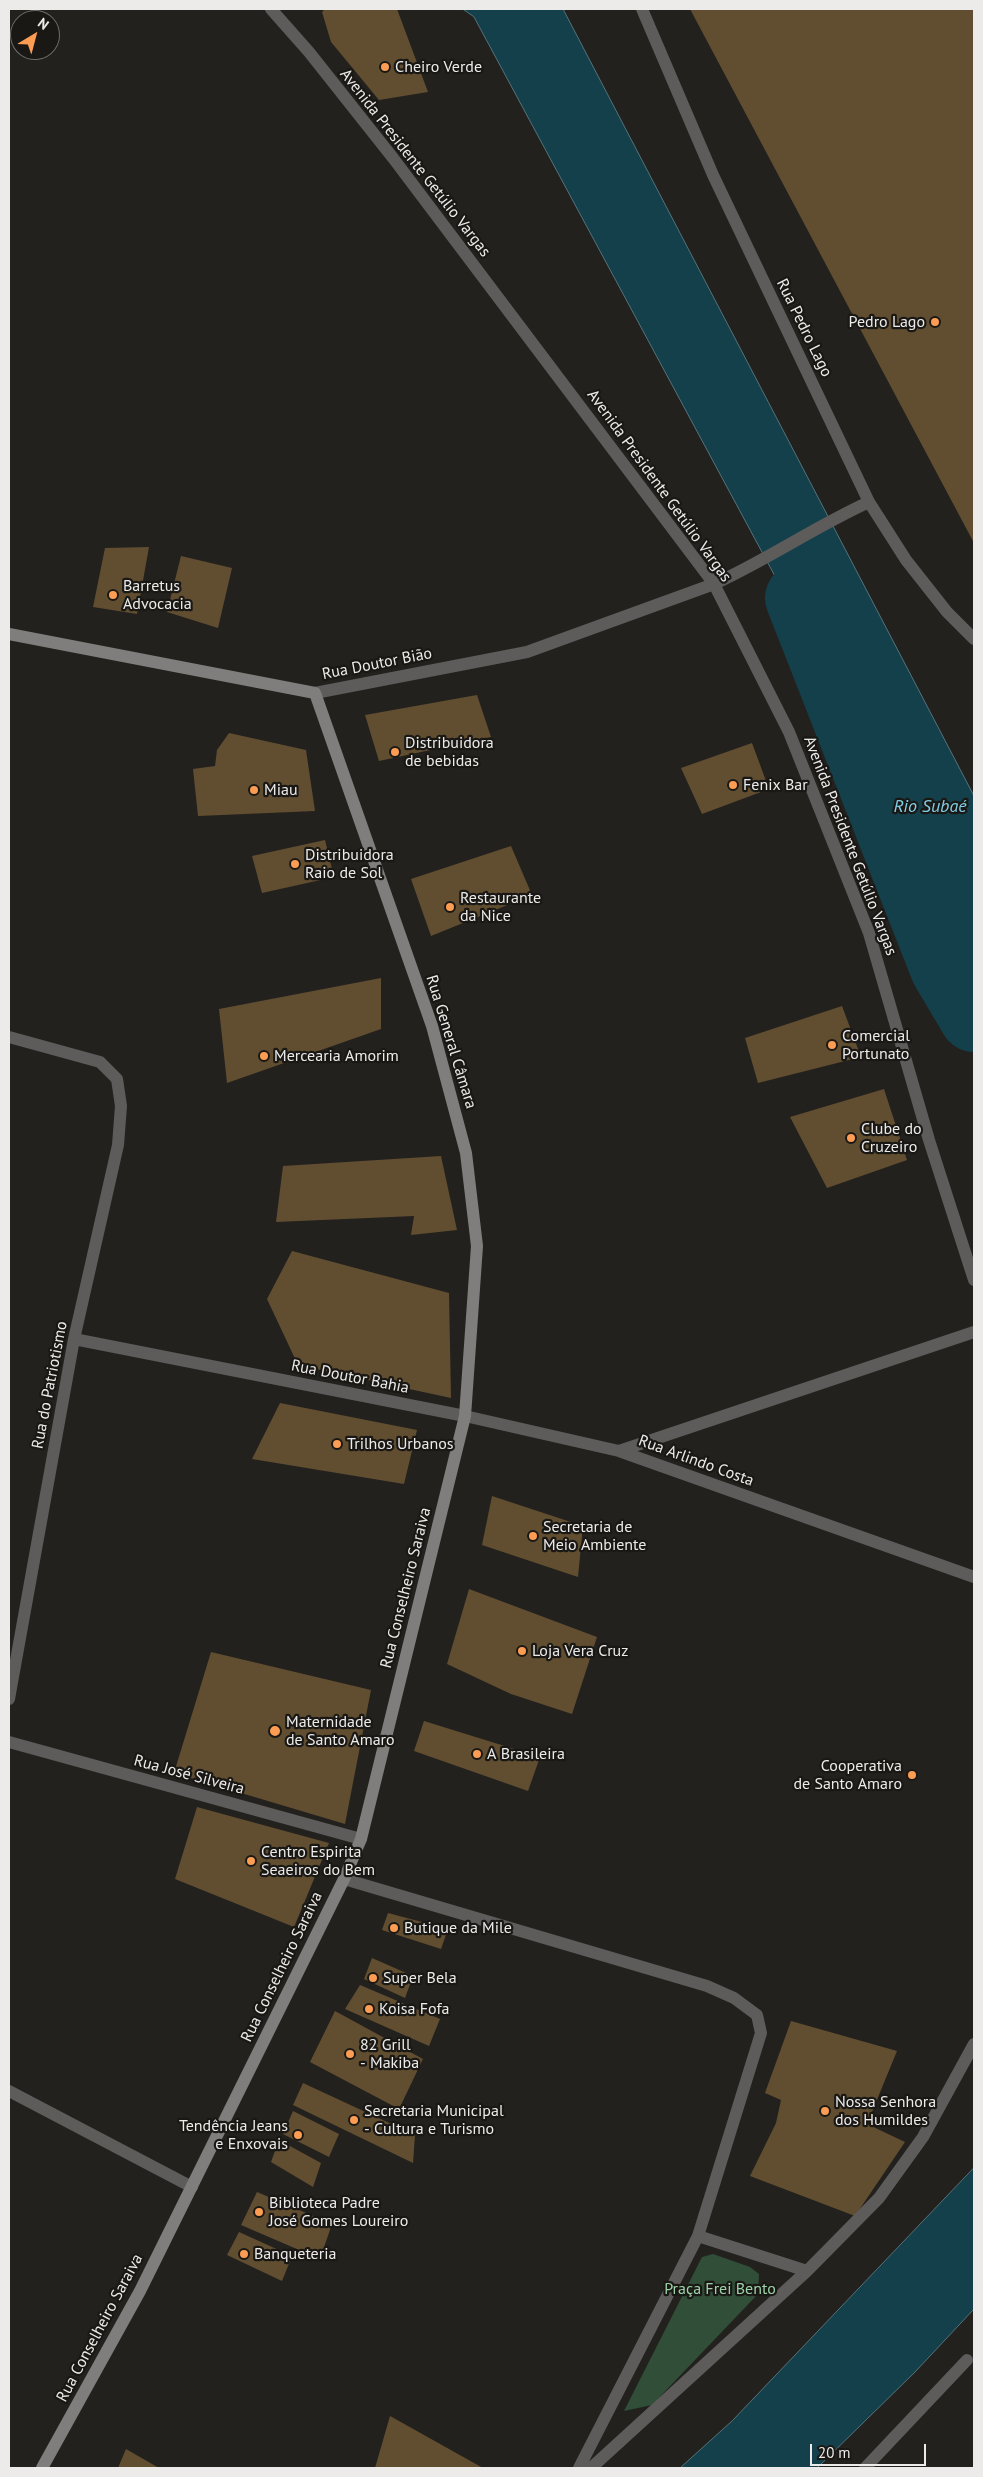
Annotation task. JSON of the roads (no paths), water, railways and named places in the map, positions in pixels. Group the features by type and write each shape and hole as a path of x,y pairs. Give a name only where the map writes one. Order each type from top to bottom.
{"street":[{"name":"Avenida Presidente Getúlio Vargas","path":"270,9 309,52 394,158 714,584 789,732 869,933 929,1140 974,1280"},
{"name":"Rua Pedro Lago","path":"642,9 713,175 869,502 906,560 947,612 974,639"},
{"name":"Rua Doutor Bião","path":"9,634 315,693 527,652 714,584 740,572 839,516 869,502"},
{"name":"Rua General Câmara","path":"315,693 432,1026 466,1153 477,1246 465,1416"},
{"name":"Rua do Patriotismo","path":"9,1037 100,1062 117,1079 121,1106 118,1144 74,1339 9,1699"},
{"name":"Rua Arlindo Costa","path":"619,1451 974,1332"},
{"name":"Rua Doutor Bahia","path":"74,1339 465,1416 619,1451"},
{"name":"Rua Conselheiro Saraiva","path":"42,2468 140,2291 344,1879 361,1839 465,1416"},
{"name":"Rua Arlindo Costa","path":"619,1451 974,1577"},
{"name":"Rua José Silveira","path":"9,1742 361,1839"},
{"path":"344,1879 707,1986 734,1998 757,2015 761,2033 698,2236 579,2468"},
{"path":"591,2468 807,2271 879,2198 922,2137 974,2044"},
{"path":"9,2091 192,2187"},
{"path":"698,2236 807,2271"},
{"path":"865,2468 967,2360"}],"water":[{"name":"Rio Subaé","path":"463,9 563,9 974,796 974,1044 840,697 474,17"},
{"path":"974,2168 974,2309 915,2372 817,2468 680,2468 732,2421"}],"waterway":[{"path":"800,598 945,968 974,1017"}],"place":[{"name":"Cheiro Verde","path":"385,67"},
{"name":"Pedro Lago","path":"935,322"},
{"name":"Barretus Advocacia","path":"113,595"},
{"name":"Distribuidora de bebidas","path":"395,752"},
{"name":"Fenix Bar","path":"733,785"},
{"name":"Miau","path":"254,790"},
{"name":"Distribuidora Raio de Sol","path":"295,864"},
{"name":"Restaurante da Nice","path":"450,907"},
{"name":"Comercial Portunato","path":"832,1045"},
{"name":"Mercearia Amorim","path":"264,1056"},
{"name":"Clube do Cruzeiro","path":"851,1138"},
{"name":"Trilhos Urbanos","path":"337,1444"},
{"name":"Secretaria de Meio Ambiente","path":"533,1536"},
{"name":"Loja Vera Cruz","path":"522,1651"},
{"name":"Maternidade de Santo Amaro","path":"275,1731"},
{"name":"A Brasileira","path":"477,1754"},
{"name":"Cooperativa de Santo Amaro","path":"912,1775"},
{"name":"Centro Espirita Seaeiros do Bem","path":"251,1861"},
{"name":"Butique da Mile","path":"394,1928"},
{"name":"Super Bela","path":"373,1978"},
{"name":"Koisa Fofa","path":"369,2009"},
{"name":"82 Grill - Makiba","path":"350,2054"},
{"name":"Nossa Senhora dos Humildes","path":"825,2111"},
{"name":"Secretaria Municipal - Cultura e Turismo","path":"354,2120"},
{"name":"Tendência Jeans e Enxovais","path":"298,2135"},
{"name":"Biblioteca Padre José Gomes Loureiro","path":"259,2212"},
{"name":"Banqueteria","path":"244,2254"}],"park label":[{"name":"Praça Frei Bento","path":"720,2289"}]}
